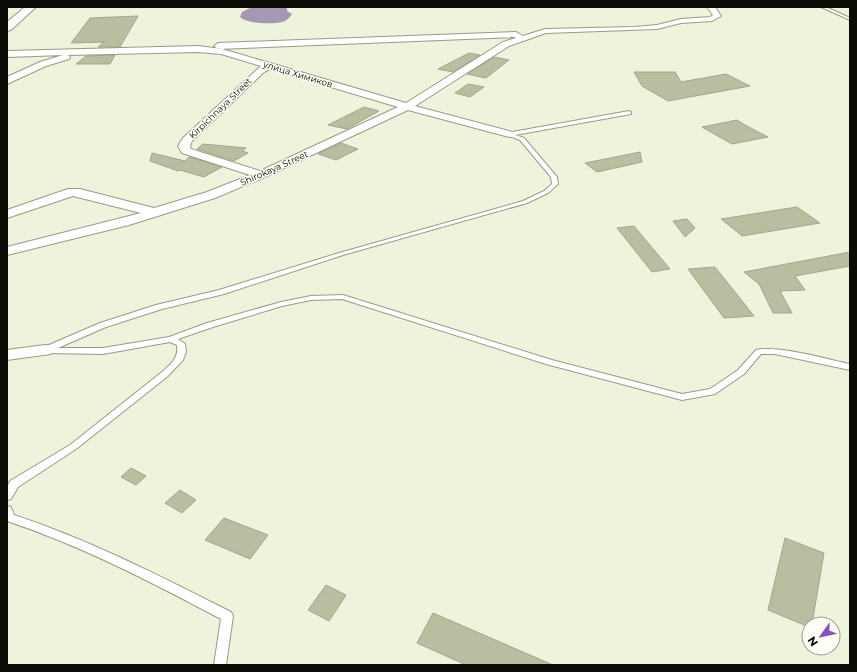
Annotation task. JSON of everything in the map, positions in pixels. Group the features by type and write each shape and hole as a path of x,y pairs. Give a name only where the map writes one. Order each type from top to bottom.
{"street":[{"path":"7,28 31,7"},
{"path":"198,49 234,45 519,36 545,31 657,27 681,21 712,19 717,16 711,7"},
{"name":"Shirokaya Street","path":"7,251 124,222 210,195 261,175 407,107 519,36"},
{"name":"улица Химиков","path":"7,54 198,49 222,52 407,107 509,134"},
{"path":"7,81 43,64 83,51"},
{"name":"Kirpichnaya Street","path":"261,175 186,151 184,146 187,140 227,101 261,70 269,66"},
{"path":"7,214 72,192 80,192 154,212"},
{"path":"7,355 45,350"}],"lane":[{"path":"823,7 850,19"},
{"path":"509,134 629,113"},
{"path":"45,350 102,325 159,307 221,292 341,254 526,202 546,192 555,184 554,177 522,139 509,134"},
{"path":"45,350 103,351 171,339 210,325 281,304 311,298 344,297 549,362 682,397 712,392 741,372 759,352 774,352 850,367"},
{"path":"7,496 14,484 73,447 165,374 179,360 182,352 181,344 171,339"},
{"path":"7,510 10,518 37,526 118,561 227,616 220,665"}],"shaded area":[{"path":"252,7 287,7 287,11 292,14 285,21 275,23 249,21 240,17 242,12"}],"building":[{"path":"138,16 120,47 98,47 104,42 71,43 90,18"},
{"path":"469,53 480,55 453,72 438,69"},
{"path":"115,55 110,64 76,64 86,56"},
{"path":"494,57 509,60 486,78 467,74"},
{"path":"634,72 675,72 681,82 726,74 750,86 668,101 642,86"},
{"path":"468,84 484,87 470,97 455,93"},
{"path":"364,107 379,111 347,129 328,125"},
{"path":"737,120 768,137 732,144 702,127"},
{"path":"341,143 358,149 336,160 318,154"},
{"path":"203,144 246,148 242,151 248,153 234,161 197,149"},
{"path":"640,152 642,162 597,172 585,163"},
{"path":"152,153 185,161 189,157 222,167 204,177 180,170 178,171 150,161"},
{"path":"797,207 820,223 742,236 721,219"},
{"path":"687,219 695,228 685,237 673,221"},
{"path":"634,226 670,269 652,272 617,228"},
{"path":"850,252 850,266 795,276 805,290 780,291 792,313 773,313 759,284 744,272"},
{"path":"715,267 754,316 724,318 688,269"},
{"path":"131,468 146,476 136,485 121,477"},
{"path":"180,490 196,500 182,513 165,503"},
{"path":"224,518 268,535 250,559 205,540"},
{"path":"785,538 824,553 813,616 801,616 801,624 768,610"},
{"path":"326,585 346,595 329,621 308,610"},
{"path":"433,613 553,665 466,665 417,643"}]}
